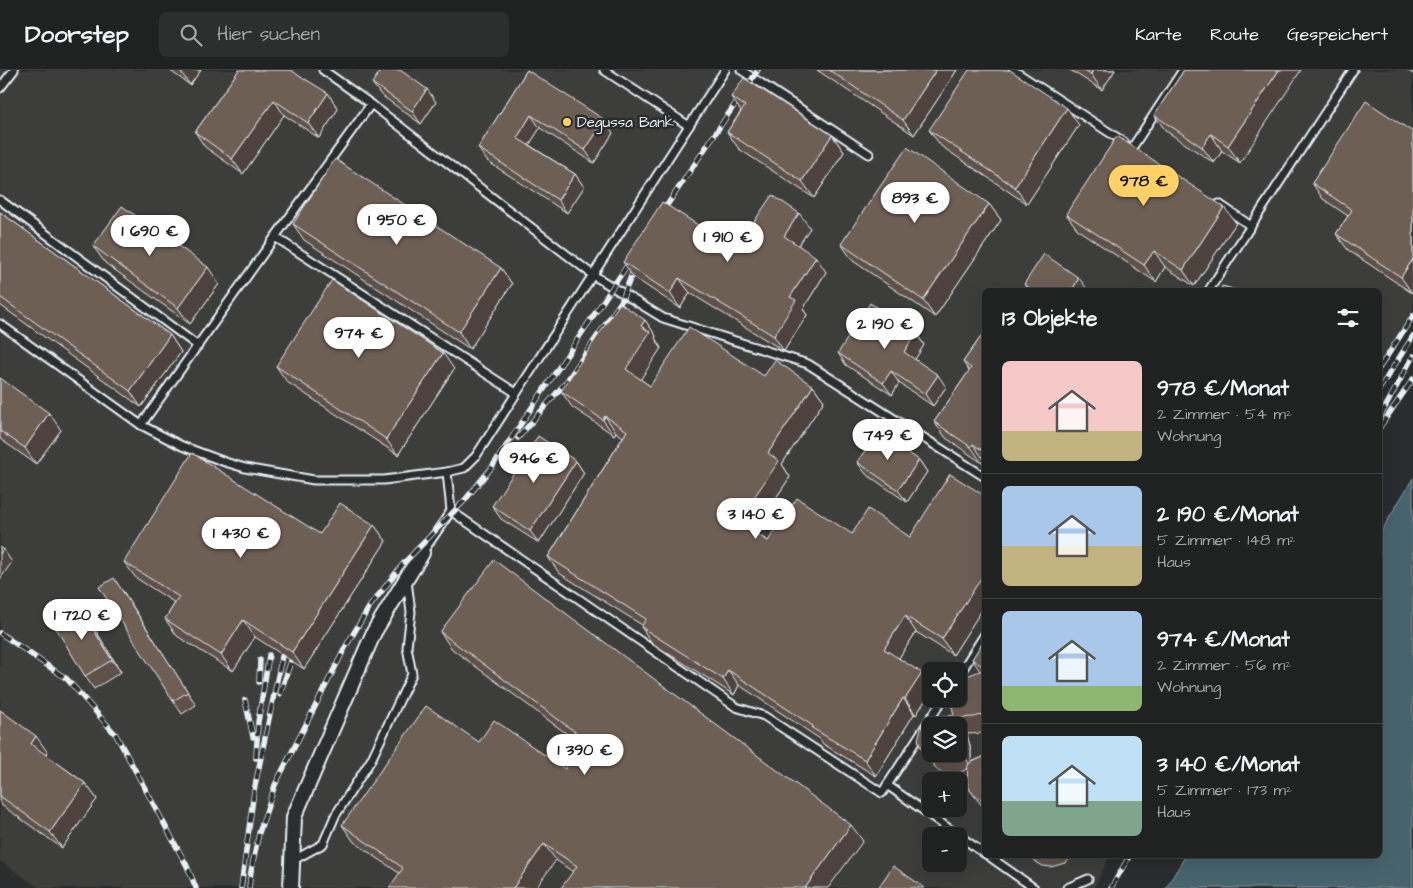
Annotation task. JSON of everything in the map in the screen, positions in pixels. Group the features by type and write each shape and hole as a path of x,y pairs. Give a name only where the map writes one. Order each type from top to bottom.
{"street":[{"path":"291,888 294,817 374,632 422,553"}],"lane":[{"path":"0,88 14,70"},
{"path":"323,70 371,104 593,275 663,318 808,364 982,475"},
{"path":"604,70 689,126"},
{"path":"0,324 142,425 182,446 225,462 245,468 304,478 340,481 384,480 464,468 476,456 725,70"},
{"path":"741,70 869,154"},
{"path":"1013,70 1118,141 1140,153"},
{"path":"1132,148 1183,70"},
{"path":"1211,288 1353,70"},
{"path":"142,425 371,104"},
{"path":"0,200 198,346"},
{"path":"1212,200 1251,226"},
{"path":"276,237 516,393"},
{"path":"422,553 451,511 447,472"},
{"path":"451,511 736,707 764,716 882,793 938,707"},
{"path":"292,861 323,844 335,816 371,760 412,674 407,646 411,612 406,578"},
{"path":"967,662 982,639"},
{"path":"887,785 982,851"},
{"path":"992,858 1034,888"},
{"path":"1067,888 1088,880"}],"shaded area":[{"path":"0,70 1413,70 1413,319 1382,370 1382,288 982,288 982,858 1109,858 1094,888 39,888 0,861"}],"water":[{"path":"1413,478 1413,888 1166,888 1184,858 1382,858 1382,530"}],"building":[{"path":"239,70 291,70 328,93 308,123 274,100 232,159 195,132"},
{"path":"381,70 400,70 427,89 412,111 372,83"},
{"path":"527,70 605,120 585,150 531,115 517,138 575,174 558,200 478,148"},
{"path":"829,70 936,70 903,120"},
{"path":"969,70 1010,70 1067,108 1015,187 929,130"},
{"path":"1084,70 1093,70 1091,74"},
{"path":"1184,70 1279,70 1228,146 1211,134 1202,147 1154,115"},
{"path":"744,78 832,135 802,181 727,132 745,106 731,97"},
{"path":"1366,101 1413,132 1413,259 1401,277 1336,234 1352,210 1312,183"},
{"path":"1117,136 1224,207 1183,270 1154,251 1144,265 1066,214"},
{"path":"907,147 989,204 923,300 841,244"},
{"path":"335,159 501,268 459,332 293,224"},
{"path":"772,195 799,213 784,236 816,257 790,297 796,300 774,336 679,278 670,293 623,262 662,202 709,232 703,242 727,255 743,230 747,232"},
{"path":"122,206 208,267 178,308 93,246"},
{"path":"0,212 170,335 130,391 0,297"},
{"path":"1044,254 1079,278 1073,288 1029,288 1024,284"},
{"path":"332,280 443,353 386,439 276,366"},
{"path":"620,303 645,320 641,326 650,332 626,369 650,386 689,327 764,376 775,360 813,386 768,453 779,461 737,522 768,541 797,498 852,534 868,509 910,537 950,474 982,494 982,577 942,639 905,616 884,649 922,673 905,699 903,698 865,760 812,728 813,726 728,670 723,679 641,627 646,619 548,557 627,431 605,416 603,420 561,391"},
{"path":"870,303 916,333 904,352 938,375 925,394 891,371 883,383 838,353"},
{"path":"982,335 982,450 973,444 971,447 934,422 971,368 963,362"},
{"path":"0,378 49,413 25,448 0,431"},
{"path":"878,432 919,460 898,490 857,462"},
{"path":"538,436 576,461 530,531 492,506"},
{"path":"192,453 320,534 340,503 374,525 292,652 243,620 221,655 165,619 179,597 124,562"},
{"path":"494,560 851,825 805,888 561,888 577,866 544,844 513,888 389,888 403,868 342,825 426,706 479,742 494,720 565,769 586,740 440,632"},
{"path":"114,578 188,692 173,701 99,587"},
{"path":"79,606 112,660 85,676 52,622"},
{"path":"982,644 982,666 972,659"},
{"path":"982,670 982,715 967,717 934,717 954,715 952,707 967,707 967,676"},
{"path":"0,710 36,736 31,744 85,783 50,832 0,796"},
{"path":"922,725 922,749 918,739"},
{"path":"982,757 982,800 975,796 967,782 968,764"},
{"path":"893,866 925,888 878,888"}],"railway":[{"path":"659,217 758,70"},
{"path":"249,888 259,833 275,785 346,646 370,606 403,564 465,500 492,467 634,255"},
{"path":"518,438 566,382 622,300 636,263"},
{"path":"1382,364 1413,316"},
{"path":"1382,385 1413,336"},
{"path":"1382,413 1413,356"},
{"path":"1382,424 1413,379"},
{"path":"0,633 67,679 116,735 187,866 196,888"},
{"path":"256,758 258,722 269,655"},
{"path":"241,888 254,791 282,656"},
{"path":"259,682 260,660"},
{"path":"280,694 291,661"},
{"path":"245,700 253,737"},
{"path":"1111,888 1128,858"}],"place":[{"name":"Degussa Bank","path":"567,122"}]}
